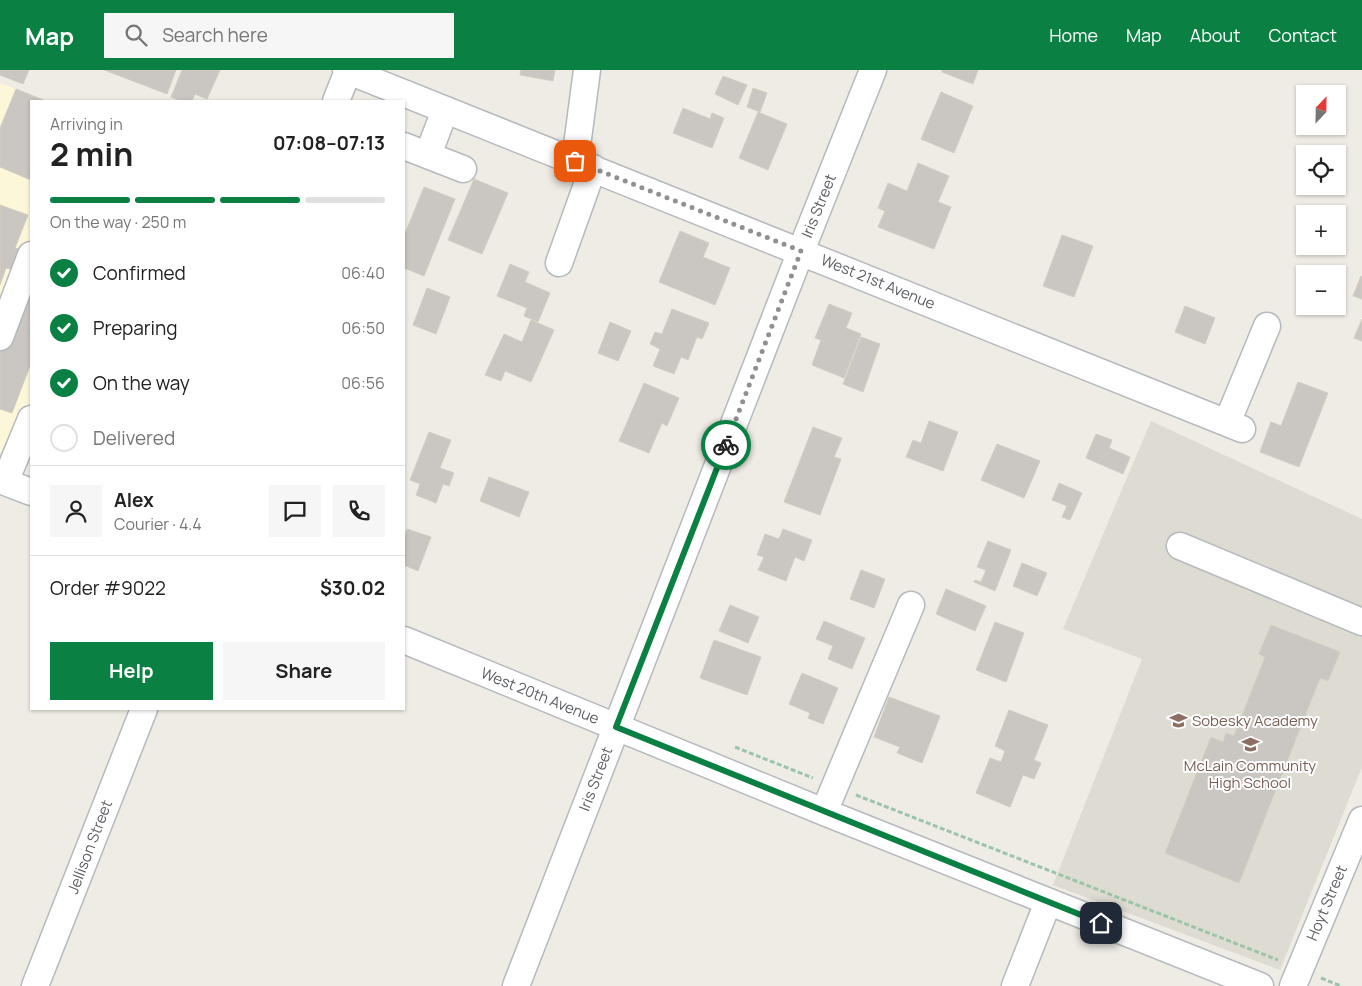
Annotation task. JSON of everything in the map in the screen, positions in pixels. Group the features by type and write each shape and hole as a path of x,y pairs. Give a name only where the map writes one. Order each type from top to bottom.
{"street":[{"path":"336,100 347,70"},
{"name":"West 21st Avenue","path":"347,70 1235,426 1267,326"},
{"path":"559,263 584,165 587,70"},
{"name":"Iris Street","path":"516,986 873,70"},
{"path":"428,155 445,110"},
{"path":"405,146 463,170"},
{"path":"0,337 30,258"},
{"path":"30,421 3,481 30,492"},
{"path":"1180,546 1362,622"},
{"path":"824,812 911,604"},
{"name":"West 20th Avenue","path":"405,640 824,812 1260,986"},
{"name":"Jellison Street","path":"35,986 144,710"},
{"name":"Hoyt Street","path":"1296,977 1362,820"},
{"path":"1014,986 1048,902"}],"path":[{"path":"734,746 1296,977 1341,986"}],"shaded area":[{"path":"0,83 44,100 30,100 30,453 26,463 0,452"},
{"path":"1151,421 1362,519 1362,767 1280,970 1053,885 1142,659 1063,629"}],"building":[{"path":"0,70 29,70 23,84 0,75"},
{"path":"104,70 176,70 167,94"},
{"path":"182,70 220,70 207,99 195,94 192,100 178,100 171,97"},
{"path":"521,70 555,70 553,81 520,75"},
{"path":"942,70 978,70 973,84 942,72"},
{"path":"723,76 747,85 738,105 715,94"},
{"path":"753,88 767,93 760,112 747,107"},
{"path":"16,89 44,100 30,100 30,180 0,167 0,128"},
{"path":"941,92 973,106 954,153 921,139"},
{"path":"683,108 710,119 712,113 724,118 712,148 673,133"},
{"path":"758,112 787,124 768,170 739,158"},
{"path":"918,163 949,176 938,202 951,207 934,249 878,227 885,211 878,208 888,183 907,191"},
{"path":"474,179 508,193 482,254 448,240"},
{"path":"424,187 455,199 424,276 405,268 405,234"},
{"path":"0,205 28,215 15,248 21,250 13,270 6,268 0,285"},
{"path":"680,231 709,243 703,257 730,268 715,305 659,282"},
{"path":"1062,235 1093,246 1074,297 1043,286"},
{"path":"510,264 529,272 525,282 550,293 538,322 524,316 527,308 497,296"},
{"path":"1362,277 1362,299 1353,296"},
{"path":"30,285 30,366 12,413 0,409 0,342"},
{"path":"427,288 450,297 436,334 413,325"},
{"path":"829,304 852,313 846,328 861,334 844,378 812,365 821,340 815,338"},
{"path":"1185,306 1215,318 1205,344 1175,332"},
{"path":"672,309 709,323 702,339 697,337 688,360 681,357 674,374 653,366 660,349 650,344 655,332 662,334"},
{"path":"1362,319 1362,341 1354,338"},
{"path":"531,320 554,330 531,382 505,371 501,381 485,375 504,334 522,342"},
{"path":"610,322 631,331 618,361 598,353"},
{"path":"861,337 880,344 863,392 843,384"},
{"path":"1298,382 1328,393 1299,467 1260,452 1271,422 1281,426"},
{"path":"644,383 679,398 667,426 662,423 649,453 619,441"},
{"path":"929,421 958,432 943,471 906,457 913,440 921,443"},
{"path":"813,427 842,438 834,457 841,459 820,515 784,502"},
{"path":"429,432 451,440 440,468 454,473 449,486 443,484 436,503 416,495 420,484 410,480"},
{"path":"1096,434 1112,440 1109,448 1130,457 1123,474 1086,458"},
{"path":"997,444 1040,461 1024,498 981,480"},
{"path":"489,477 529,492 519,517 480,501"},
{"path":"1059,483 1082,493 1070,520 1062,517 1067,506 1052,500"},
{"path":"407,529 431,537 418,571 405,565 405,534"},
{"path":"783,529 812,540 804,561 795,557 786,581 758,570 764,557 757,555 765,534 779,539"},
{"path":"988,541 1011,550 995,591 974,582 975,580 981,582 986,570 977,567"},
{"path":"1022,563 1047,573 1037,596 1013,586"},
{"path":"861,570 885,579 874,608 850,599"},
{"path":"946,589 986,606 975,631 936,614"},
{"path":"730,605 759,617 748,643 719,631"},
{"path":"824,621 865,638 852,669 828,659 833,646 816,639"},
{"path":"995,622 1024,633 1006,682 976,670"},
{"path":"1271,625 1340,652 1328,681 1320,678 1239,883 1165,853 1211,737 1223,742 1226,733 1234,736 1265,657 1259,654"},
{"path":"714,640 761,657 747,695 700,678"},
{"path":"802,673 838,688 823,724 808,718 810,713 789,704"},
{"path":"889,697 940,716 922,763 897,753 900,747 874,737"},
{"path":"1009,710 1048,725 1034,760 1041,763 1034,779 1023,775 1010,807 976,793 990,758 1001,762 1005,751 995,746"}],"way so far":[{"path":"575,161 801,251 726,445"}],"place":[{"name":"Sobesky Academy","path":"1178,721"},
{"name":"McLain Community High School","path":"1250,745"}],"route":[{"path":"726,445 616,727 1101,923"}]}
